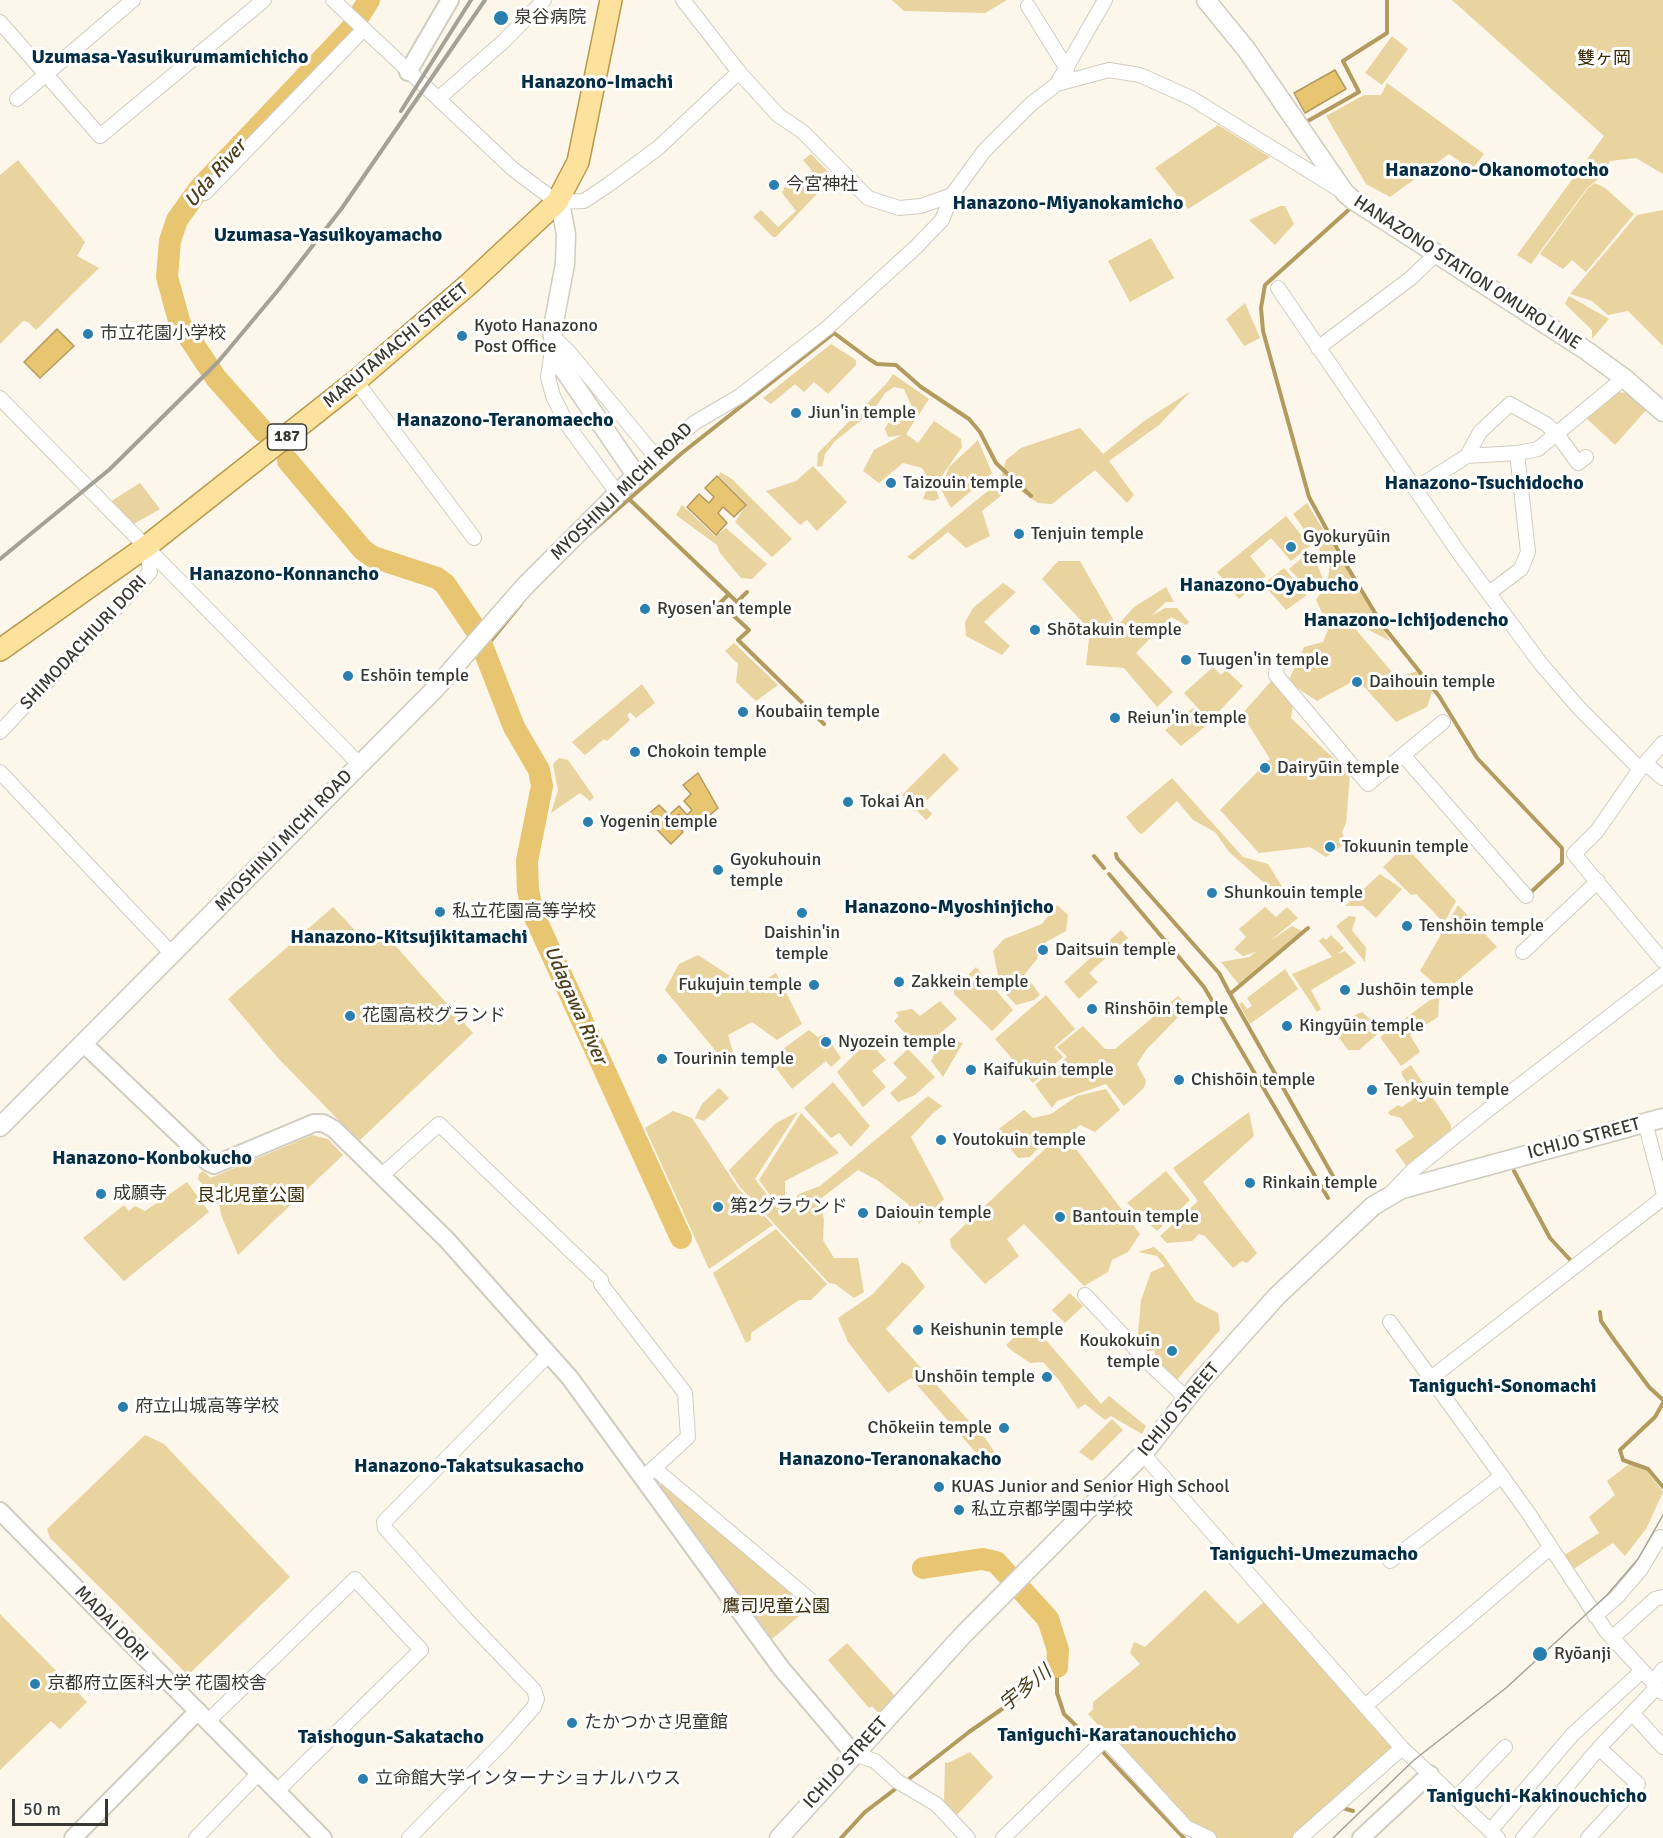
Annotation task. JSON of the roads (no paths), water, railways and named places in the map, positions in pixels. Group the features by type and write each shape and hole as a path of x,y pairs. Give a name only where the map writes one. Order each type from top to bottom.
{"main road":[{"name":"MARUTAMACHI STREET","path":"0,650 147,546 356,381 460,291 557,202 578,162 611,0"},
{"name":"HANAZONO STATION OMURO LINE","path":"1206,0 1246,49 1354,201 1521,307 1624,378 1663,412"},
{"path":"557,202 561,208 566,234 565,264 555,312 554,338 558,361 636,475"},
{"name":"MYOSHINJI MICHI ROAD","path":"0,1126 173,955 445,678 525,586 636,475"},
{"name":"ICHIJO STREET","path":"779,1838 955,1644 1143,1454 1187,1399 1277,1296 1355,1221 1386,1199 1409,1187 1663,1118"}],"street":[{"path":"17,99 133,0"},
{"path":"0,22 100,136 264,0"},
{"path":"333,0 524,178 557,202 584,201 608,185 658,148 739,72"},
{"path":"408,72 450,0"},
{"path":"439,98 544,0"},
{"path":"683,0 739,72 778,115 803,132 868,198 899,208 921,206 952,195"},
{"path":"1057,84 1105,0"},
{"path":"1028,6 1067,69"},
{"path":"205,194 359,26"},
{"name":"MYOSHINJI MICHI ROAD","path":"636,475 694,423 740,396 827,328 942,220 952,195 984,151 1031,104 1057,84 1109,70 1140,75 1191,98 1354,201"},
{"path":"1318,348 1411,278 1436,254"},
{"path":"1278,288 1415,489 1489,593 1564,690 1643,766 1663,778"},
{"path":"554,338 568,351 656,457"},
{"path":"554,338 548,377 553,396 568,426 618,494"},
{"path":"1415,489 1467,456 1518,453 1538,448 1624,378"},
{"path":"356,381 474,538"},
{"path":"0,398 359,764"},
{"path":"1467,456 1480,432 1510,404 1521,408 1557,434 1578,463 1586,458"},
{"path":"1489,593 1521,568 1528,552 1518,453"},
{"name":"SHIMODACHIURI DORI","path":"0,732 150,572 147,546"},
{"path":"1277,664 1276,675 1368,784 1443,722"},
{"path":"1663,743 1643,766 1597,831 1574,854 1663,961"},
{"path":"1403,755 1526,896"},
{"path":"0,772 173,955"},
{"path":"1523,952 1598,881"},
{"path":"1386,1199 1397,1184 1412,1171 1663,975"},
{"path":"84,1044 208,1162 214,1165 318,1122 334,1129 447,1240 570,1378 649,1474 781,1668 855,1754 875,1761 901,1783 936,1804 968,1838"},
{"path":"1645,1122 1663,1191"},
{"path":"381,1176 439,1124 602,1280 601,1284 685,1393 688,1437 649,1474"},
{"path":"1431,1378 1663,1198"},
{"path":"1085,1295 1153,1367 1187,1399"},
{"path":"1390,1322 1502,1476 1595,1616 1658,1688"},
{"path":"410,1838 506,1739 534,1707 537,1699 534,1690 465,1618 385,1527 384,1522 549,1354"},
{"path":"1143,1454 1402,1748 1494,1834 1573,1734 1642,1671"},
{"path":"649,1474 820,1608"},
{"path":"1390,1561 1502,1476"},
{"name":"MADAI DORI","path":"0,1511 277,1791 315,1835"},
{"path":"1595,1616 1617,1597 1640,1570 1660,1537"},
{"path":"1365,1706 1550,1548"},
{"path":"80,1836 203,1716 355,1579 421,1650 277,1791"},
{"path":"1612,1638 1655,1599 1663,1597"},
{"path":"1523,1838 1599,1748 1658,1688 1663,1669"},
{"path":"1632,1713 1663,1747"},
{"path":"1003,1838 1097,1746 1110,1744 1186,1827 1209,1838"},
{"path":"1456,1798 1505,1747"},
{"path":"1300,1838 1402,1748"},
{"path":"1588,1838 1638,1785 1599,1748"},
{"path":"196,1838 259,1773"},
{"path":"1361,1838 1430,1774"},
{"path":"948,1838 958,1827"}],"waterway":[{"name":"Uda River","path":"263,431 216,378 180,324 167,277 170,241 177,220 199,189 351,29 369,0"},
{"path":"1306,122 1359,92 1343,61 1387,33 1387,0"},
{"path":"1353,206 1265,285 1261,308 1263,331 1309,497 1345,563 1383,626 1439,696 1477,758 1562,848 1562,863 1529,894"},
{"path":"589,534 682,453 834,333 877,364 896,365 921,387 969,419 980,432 996,463 1031,496"},
{"name":"Udagawa River","path":"288,461 363,550 373,557 437,578 445,584 476,630 514,727 539,770 542,786 527,861 528,890 533,913 681,1238"},
{"path":"629,499 737,602 747,592"},
{"path":"729,594 720,603 749,630 738,640 824,724"},
{"path":"485,648 521,604"},
{"path":"1116,854 1117,858 1219,973 1230,994 1308,928"},
{"path":"1094,856 1104,868"},
{"path":"1109,874 1204,987 1328,1198"},
{"path":"1230,994 1338,1185"},
{"path":"1514,1171 1550,1238 1573,1263"},
{"path":"1600,1312 1601,1321 1615,1341 1649,1387 1663,1400"},
{"path":"1663,1403 1655,1417 1620,1450 1623,1460 1648,1469 1663,1487"},
{"name":"宇多川","path":"923,1568 982,1559 996,1562 1048,1619 1058,1650 1057,1667"},
{"name":"宇多川","path":"905,1782 969,1732 1035,1686 1057,1667"},
{"path":"1057,1668 1057,1693 1064,1714 1095,1744"},
{"path":"1100,1749 1184,1838"},
{"name":"宇多川","path":"841,1838 865,1812 898,1787"},
{"path":"1343,1808 1353,1811"}],"tram line":[{"path":"1333,1838 1414,1760 1506,1688 1607,1595 1638,1559 1663,1515"}],"railway":[{"path":"401,111 471,0"},
{"path":"0,559 110,469 218,362 342,208 485,0"}],"place":[{"name":"泉谷病院","path":"501,18"},
{"name":"今宮神社","path":"774,185"},
{"name":"市立花園小学校","path":"88,334"},
{"name":"Kyoto Hanazono Post Office","path":"462,336"},
{"name":"Jiun'in temple","path":"796,413"},
{"name":"Taizouin temple","path":"891,483"},
{"name":"Tenjuin temple","path":"1019,534"},
{"name":"Gyokuryūin temple","path":"1291,547"},
{"name":"Ryosen'an temple","path":"645,609"},
{"name":"Shōtakuin temple","path":"1035,630"},
{"name":"Tuugen'in temple","path":"1186,660"},
{"name":"Eshōin temple","path":"348,676"},
{"name":"Daihouin temple","path":"1357,682"},
{"name":"Koubaiin temple","path":"743,712"},
{"name":"Reiun'in temple","path":"1115,718"},
{"name":"Chokoin temple","path":"635,752"},
{"name":"Dairyūin temple","path":"1265,768"},
{"name":"Tokai An","path":"848,802"},
{"name":"Yogenin temple","path":"588,822"},
{"name":"Tokuunin temple","path":"1330,847"},
{"name":"Gyokuhouin temple","path":"718,870"},
{"name":"Shunkouin temple","path":"1212,893"},
{"name":"私立花園高等学校","path":"440,912"},
{"name":"Daishin'in temple","path":"802,913"},
{"name":"Tenshōin temple","path":"1407,926"},
{"name":"Daitsuin temple","path":"1043,950"},
{"name":"Zakkein temple","path":"899,982"},
{"name":"Fukujuin temple","path":"814,985"},
{"name":"Jushōin temple","path":"1345,990"},
{"name":"Rinshōin temple","path":"1092,1009"},
{"name":"花園高校グランド","path":"350,1016"},
{"name":"Kingyūin temple","path":"1287,1026"},
{"name":"Nyozein temple","path":"826,1042"},
{"name":"Tourinin temple","path":"662,1059"},
{"name":"Kaifukuin temple","path":"971,1070"},
{"name":"Chishōin temple","path":"1179,1080"},
{"name":"Tenkyuin temple","path":"1372,1090"},
{"name":"Youtokuin temple","path":"941,1140"},
{"name":"Rinkain temple","path":"1250,1183"},
{"name":"成願寺","path":"101,1194"},
{"name":"第2グラウンド","path":"718,1207"},
{"name":"Daiouin temple","path":"863,1213"},
{"name":"Bantouin temple","path":"1060,1217"},
{"name":"Keishunin temple","path":"918,1330"},
{"name":"Koukokuin temple","path":"1172,1351"},
{"name":"Unshōin temple","path":"1047,1377"},
{"name":"府立山城高等学校","path":"123,1407"},
{"name":"Chōkeiin temple","path":"1004,1428"},
{"name":"KUAS Junior and Senior High School","path":"939,1487"},
{"name":"私立京都学園中学校","path":"959,1510"},
{"name":"Ryōanji","path":"1540,1654"},
{"name":"京都府立医科大学 花園校舎","path":"35,1684"},
{"name":"たかつかさ児童館","path":"572,1723"},
{"name":"立命館大学インターナショナルハウス","path":"363,1779"}],"district":[{"name":"Uzumasa-Yasuikurumamichicho","path":"170,58"},
{"name":"Hanazono-Imachi","path":"597,83"},
{"name":"Hanazono-Okanomotocho","path":"1497,171"},
{"name":"Hanazono-Miyanokamicho","path":"1068,204"},
{"name":"Uzumasa-Yasuikoyamacho","path":"328,236"},
{"name":"Hanazono-Teranomaecho","path":"505,421"},
{"name":"Hanazono-Tsuchidocho","path":"1484,484"},
{"name":"Hanazono-Konnancho","path":"284,575"},
{"name":"Hanazono-Oyabucho","path":"1269,586"},
{"name":"Hanazono-Ichijodencho","path":"1406,621"},
{"name":"Hanazono-Myoshinjicho","path":"949,908"},
{"name":"Hanazono-Kitsujikitamachi","path":"409,938"},
{"name":"Hanazono-Konbokucho","path":"152,1159"},
{"name":"Taniguchi-Sonomachi","path":"1503,1387"},
{"name":"Hanazono-Teranonakacho","path":"890,1460"},
{"name":"Hanazono-Takatsukasacho","path":"469,1467"},
{"name":"Taniguchi-Umezumacho","path":"1314,1555"},
{"name":"Taniguchi-Karatanouchicho","path":"1117,1736"},
{"name":"Taishogun-Sakatacho","path":"391,1738"},
{"name":"Taniguchi-Kakinouchicho","path":"1537,1797"}],"park label":[{"name":"雙ヶ岡","path":"1604,59"},
{"name":"艮北児童公園","path":"251,1196"},
{"name":"鷹司児童公園","path":"776,1607"}]}
